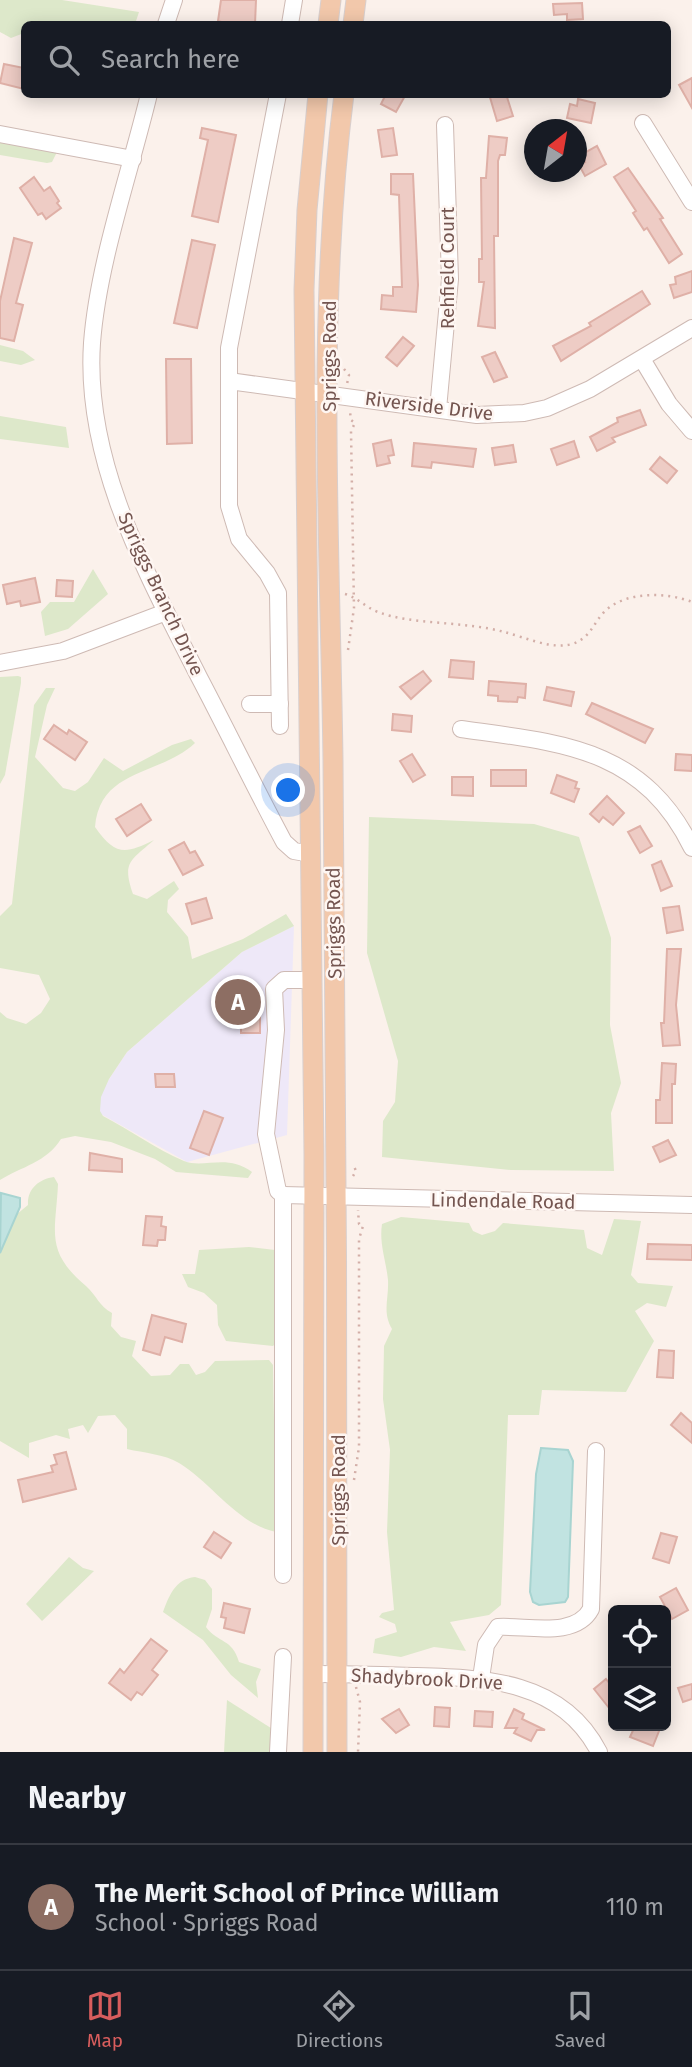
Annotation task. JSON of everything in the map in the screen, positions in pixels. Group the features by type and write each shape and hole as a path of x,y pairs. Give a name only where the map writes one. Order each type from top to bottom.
{"main road":[{"path":"328,21 331,0"},
{"path":"353,21 356,0"},
{"name":"Spriggs Road","path":"313,1752 313,980 304,389 306,222 318,98"},
{"name":"Spriggs Road","path":"337,1752 337,1197 329,393 331,226 344,98"}],"street":[{"path":"167,21 174,0"},
{"path":"290,21 294,0"},
{"name":"Spriggs Branch Drive","path":"148,98 97,309 92,342 94,405 107,468 122,512 166,612 284,842 294,851 311,855"},
{"path":"277,98 229,348 229,513 239,539 267,573 278,593 280,726"},
{"path":"643,123 692,202"},
{"name":"Rehfield Court","path":"438,410 450,279 445,125"},
{"path":"0,134 134,159"},
{"name":"Riverside Drive","path":"229,381 496,416 547,408 590,389 692,328"},
{"path":"642,359 669,404 692,431"},
{"path":"0,663 64,651 166,612"},
{"path":"250,704 280,704"},
{"path":"461,729 556,742 599,756 639,779 657,794 687,824 692,848"},
{"path":"283,1575 283,1195 278,1191 266,1134 276,1030 274,989 284,980 313,980"},
{"name":"Lindendale Road","path":"283,1195 692,1205"},
{"path":"481,1678 486,1645 498,1627 559,1628 572,1625 587,1616 593,1594 596,1451"},
{"path":"278,1752 283,1657"},
{"name":"Shadybrook Drive","path":"313,1674 481,1678 517,1685 553,1702 583,1728 599,1752"}],"path":[{"path":"347,661 354,597 351,431 355,423 351,420"},
{"path":"331,591 354,597 378,612 489,629 538,642 565,645 586,637 605,612 625,600 666,596 692,602"},
{"path":"352,1160 356,1171 353,1174"},
{"path":"353,1489 359,1447 359,1239 363,1226 359,1224"},
{"path":"358,1701 358,1752"}],"shaded area":[{"path":"294,926 287,1135 187,1162 90,1108 127,1052 242,952"}],"green space":[{"path":"0,0 62,0 139,12 136,21 21,21 21,34 11,38 0,32"},
{"path":"0,141 57,152 52,162 47,163 0,155"},
{"path":"0,345 23,351 35,360 21,365 0,361"},
{"path":"0,416 66,427 69,448 0,439"},
{"path":"93,569 108,594 68,629 45,636 41,612 50,602 74,602"},
{"path":"0,677 21,677 21,683 5,775 0,784"},
{"path":"46,688 55,688 47,705 35,757 63,788 75,791 88,782 104,758 123,771 172,745 191,739 195,743 181,754 120,783 108,794 99,808 95,827 108,843 121,850 135,848 154,840 134,858 128,868 133,894 147,899 174,881 179,889 168,900 167,912 188,937 192,959 243,939 286,914 294,926 242,952 127,1052 101,1097 100,1111 103,1116 163,1151 192,1163 234,1163 252,1172 248,1178 176,1172 155,1159 111,1142 75,1136 61,1139 41,1159 0,1180 0,1012 7,1018 26,1024 41,1013 50,999 39,975 0,968 0,916 12,904 34,705"},
{"path":"369,817 534,824 579,837 611,938 610,1025 621,1083 611,1113 614,1171 511,1170 382,1157 383,1121 395,1102 398,1061 367,953"},
{"path":"54,1177 58,1184 55,1240 58,1251 73,1273 112,1313 111,1326 121,1337 136,1341 132,1356 151,1376 170,1375 180,1364 189,1364 196,1375 205,1372 215,1361 269,1360 273,1365 276,1532 249,1521 179,1463 127,1449 127,1429 115,1415 98,1416 88,1433 83,1425 68,1429 70,1439 56,1435 29,1443 29,1458 0,1441 0,1253 17,1214 28,1205 32,1190 43,1180"},
{"path":"401,1217 469,1223 473,1231 482,1235 495,1231 503,1223 584,1230 587,1248 602,1255 614,1219 641,1221 631,1275 638,1283 673,1286 666,1307 647,1303 635,1311 654,1341 626,1392 542,1390 539,1415 508,1415 501,1605 489,1615 450,1622 466,1651 434,1647 401,1657 373,1653 375,1639 397,1632 395,1624 379,1617 382,1613 394,1610 387,1532 390,1450 383,1399 384,1346 392,1329 387,1311 388,1280 381,1231 382,1224"},
{"path":"249,1247 275,1250 278,1255 277,1342 273,1346 226,1341 218,1325 217,1305 204,1293 188,1287 182,1274 195,1274 199,1250"},
{"path":"69,1557 83,1568 94,1571 42,1621 26,1604"},
{"path":"195,1577 205,1580 212,1589 212,1609 206,1627 233,1649 239,1662 261,1669 256,1682 258,1698 231,1675 203,1640 163,1612 170,1594 178,1585"},
{"path":"227,1700 274,1730 272,1752 224,1752"}],"water":[{"path":"1,1193 20,1198 20,1207 0,1253"},
{"path":"541,1448 568,1450 573,1461 568,1597 565,1602 539,1605 533,1602 530,1592 536,1474"}],"building":[{"path":"221,0 256,0 255,21 218,21"},
{"path":"582,3 583,19 567,20 567,14 554,15 553,4"},
{"path":"4,64 21,67 21,88 0,83"},
{"path":"692,78 692,108 679,85"},
{"path":"384,98 404,98 396,112 381,104"},
{"path":"490,98 507,98 513,116 497,121"},
{"path":"578,99 595,103 591,123 587,122 587,119 567,118 570,104 577,106"},
{"path":"202,128 236,135 218,222 192,216 208,140 200,138"},
{"path":"393,128 397,155 382,157 378,130"},
{"path":"489,136 507,138 505,155 500,155 498,161 498,236 494,236 495,328 478,326 484,282 479,282 479,259 482,259 481,178 486,178"},
{"path":"597,146 606,164 587,175 587,152"},
{"path":"628,168 663,218 660,219 682,254 669,263 647,228 644,230 633,213 636,211 614,177"},
{"path":"391,174 413,174 418,285 416,312 381,309 382,295 393,296 393,287 402,287 399,195 391,194"},
{"path":"34,177 44,191 50,187 61,208 46,219 42,213 38,215 20,188"},
{"path":"14,238 32,243 16,303 23,305 14,341 0,338 0,301"},
{"path":"192,240 215,245 197,328 174,323"},
{"path":"692,271 692,292 674,298 670,285 676,284 675,277"},
{"path":"642,291 650,304 561,361 553,346 591,326 589,323"},
{"path":"403,337 414,346 397,366 386,357"},
{"path":"495,352 507,377 494,382 482,357"},
{"path":"166,359 191,359 192,443 167,444"},
{"path":"640,410 646,425 612,438 615,442 597,451 590,437 618,422 617,418"},
{"path":"391,440 394,455 388,456 390,463 377,466 373,444"},
{"path":"574,441 579,457 557,465 551,449"},
{"path":"414,443 476,449 473,467 432,462 431,468 412,466"},
{"path":"513,445 516,462 495,465 492,448"},
{"path":"660,457 677,471 667,483 650,469"},
{"path":"35,578 40,602 21,606 20,601 7,604 3,585"},
{"path":"57,580 73,581 72,597 56,596"},
{"path":"451,660 474,662 473,679 449,677"},
{"path":"423,671 431,681 411,699 400,687"},
{"path":"489,681 526,684 525,698 518,697 517,702 498,701 498,696 488,695"},
{"path":"547,687 574,692 571,706 544,700"},
{"path":"592,703 653,729 645,743 586,714"},
{"path":"393,714 412,716 411,732 392,730"},
{"path":"54,725 67,734 69,730 87,742 75,760 44,739"},
{"path":"412,754 425,775 413,782 400,761"},
{"path":"676,754 692,755 692,771 675,770"},
{"path":"491,770 526,770 526,786 491,786"},
{"path":"557,775 577,782 575,788 579,789 574,802 551,793"},
{"path":"452,777 473,777 473,796 452,795"},
{"path":"607,796 624,813 613,825 603,817 599,822 590,814"},
{"path":"141,804 151,820 127,836 116,819"},
{"path":"640,826 652,846 640,853 628,832"},
{"path":"184,842 190,853 195,851 203,865 183,875 169,850"},
{"path":"661,861 672,886 661,891 652,865"},
{"path":"206,898 212,918 192,924 186,904"},
{"path":"679,906 683,930 667,933 663,908"},
{"path":"667,949 681,949 676,1005 680,1045 663,1046 661,1023 664,1023"},
{"path":"241,992 260,992 260,1033 241,1033"},
{"path":"662,1063 676,1064 675,1084 672,1084 672,1123 656,1123 656,1100 660,1100"},
{"path":"155,1074 174,1074 175,1087 156,1087"},
{"path":"204,1111 223,1118 209,1155 190,1148"},
{"path":"668,1140 676,1155 660,1162 653,1147"},
{"path":"90,1153 122,1159 122,1172 89,1170"},
{"path":"146,1216 162,1217 161,1226 166,1227 165,1240 158,1240 157,1246 143,1245"},
{"path":"648,1244 692,1245 692,1260 647,1259"},
{"path":"152,1315 186,1324 182,1342 165,1337 160,1355 143,1350"},
{"path":"659,1350 674,1351 673,1378 657,1377"},
{"path":"681,1413 692,1423 692,1443 671,1425"},
{"path":"66,1452 76,1489 23,1502 18,1480 53,1472 51,1466 57,1464 54,1455"},
{"path":"214,1532 231,1543 221,1558 204,1547"},
{"path":"661,1533 677,1537 669,1563 653,1558"},
{"path":"676,1588 688,1610 672,1619 671,1605 664,1605 660,1597"},
{"path":"224,1603 250,1609 244,1633 224,1628 226,1618 221,1617"},
{"path":"151,1639 167,1651 152,1670 158,1675 142,1695 137,1692 131,1700 109,1683 120,1669 124,1673"},
{"path":"606,1679 608,1707 594,1689"},
{"path":"692,1684 692,1699 683,1702 678,1688"},
{"path":"435,1707 450,1708 449,1727 434,1726"},
{"path":"399,1709 409,1725 396,1733 382,1719"},
{"path":"514,1709 524,1714 522,1719 545,1730 537,1730 531,1741 514,1733 517,1728 505,1728"},
{"path":"475,1711 493,1712 492,1727 474,1726"},
{"path":"633,1731 659,1731 653,1746 630,1737"}],"place":[{"name":"The Merit School of Prince William","path":"238,1002"}]}
